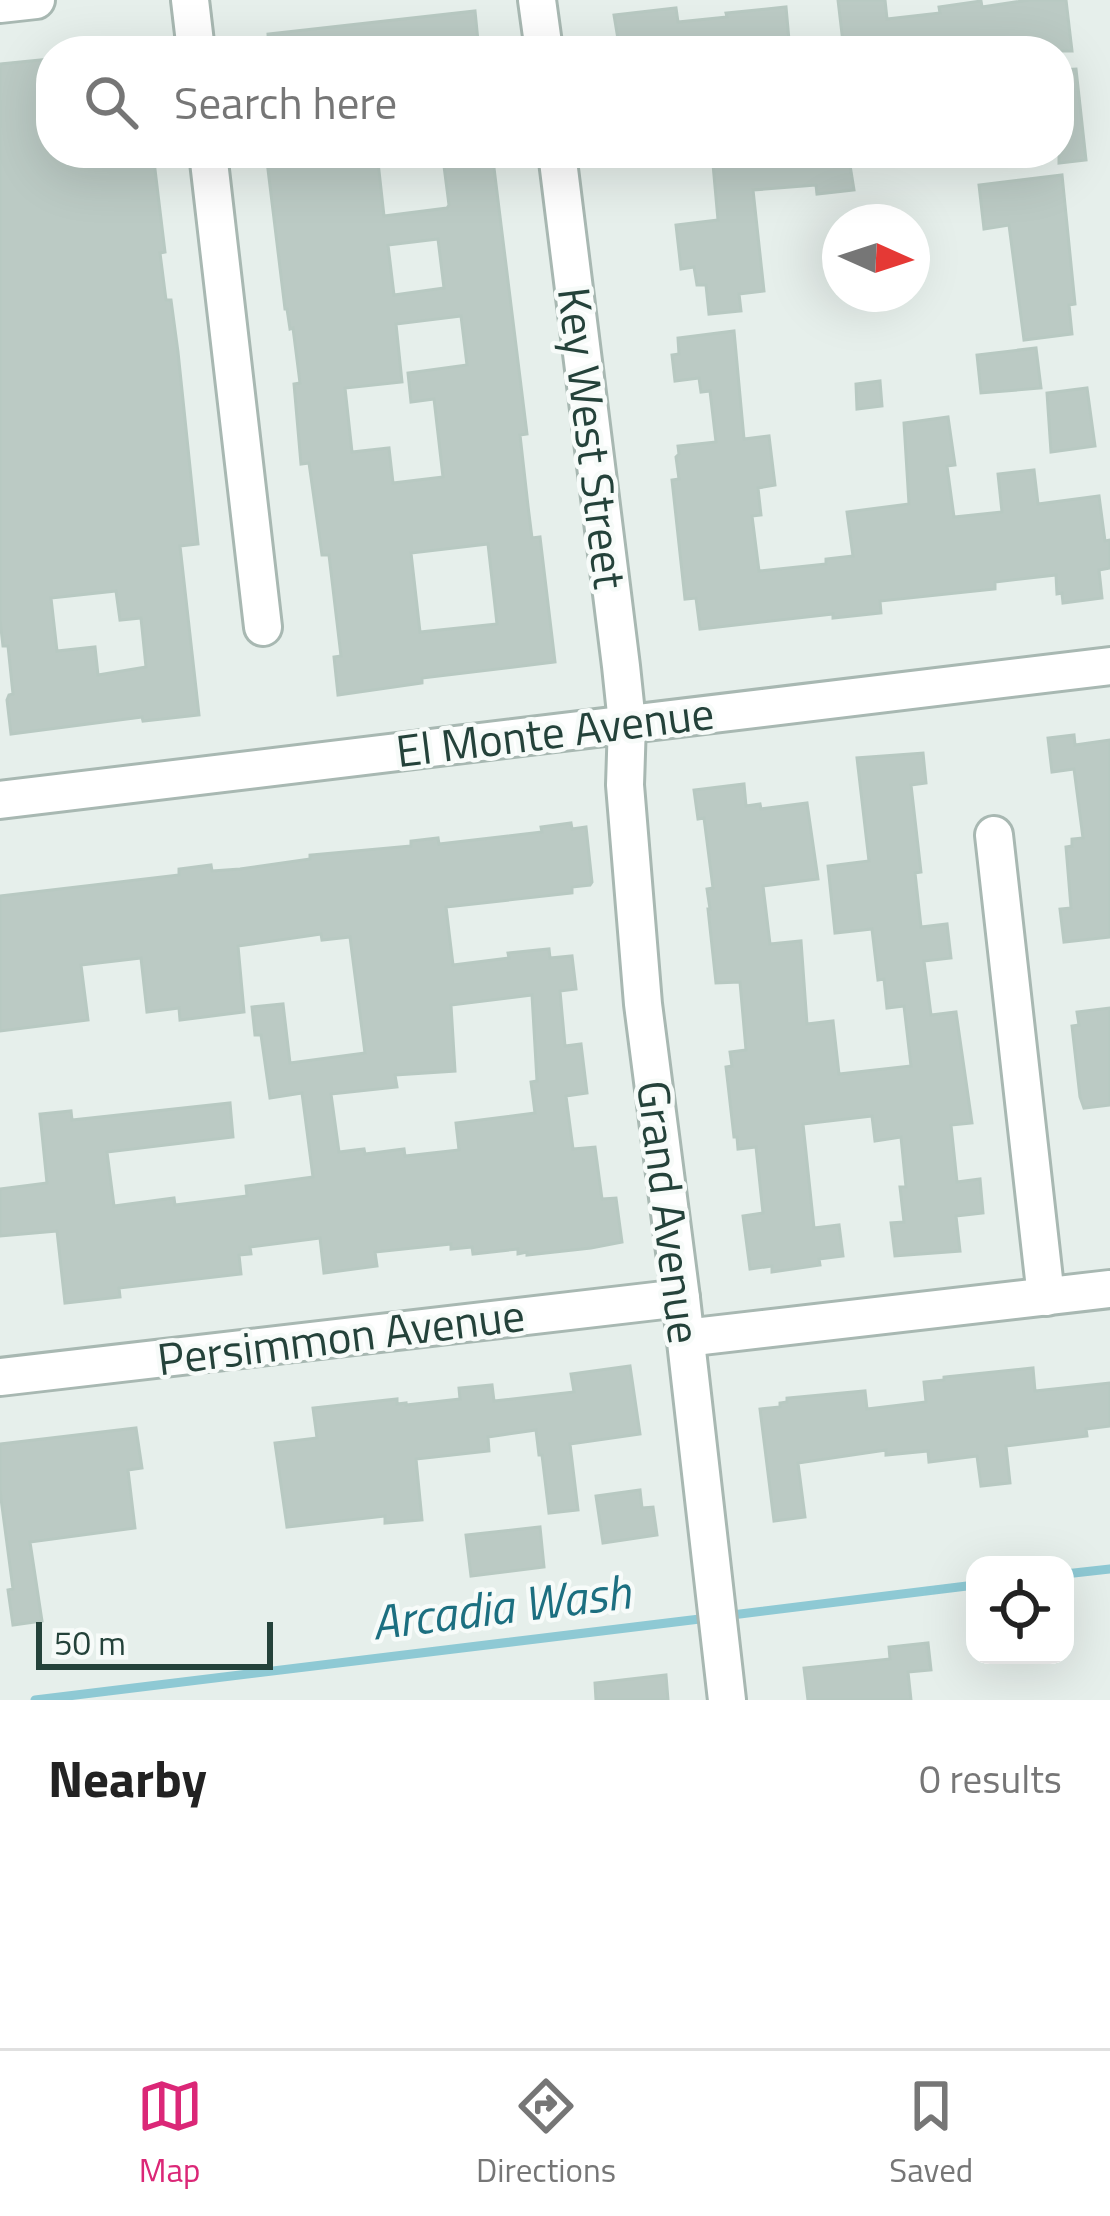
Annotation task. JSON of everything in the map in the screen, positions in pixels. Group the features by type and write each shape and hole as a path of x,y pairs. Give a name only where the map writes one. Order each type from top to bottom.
{"street":[{"path":"0,4 36,0"},
{"path":"190,0 194,36"},
{"path":"537,0 542,36"},
{"path":"210,168 263,627"},
{"name":"Key West Street","path":"558,168 627,723"},
{"name":"El Monte Avenue","path":"0,800 1110,666"},
{"name":"Grand Avenue","path":"627,723 625,785 643,1004 727,1700"},
{"path":"994,836 1046,1297"},
{"path":"686,1338 1110,1289"},
{"name":"Persimmon Avenue","path":"0,1377 681,1298"}],"building":[{"path":"838,0 885,0 887,19 940,13 939,7 981,1 982,7 1066,0 1070,36 842,36"},
{"path":"786,7 789,36 618,36 614,15 676,8 678,22 727,17 726,13"},
{"path":"475,11 478,36 268,36"},
{"path":"36,60 36,168 155,168 165,252 160,253 178,352 198,544 180,546 199,715 143,721 142,717 11,734 7,700 13,694 0,620 0,64","holes":["116,591 120,620 141,618 146,667 98,675 95,647 57,651 51,598"]},
{"path":"1074,69 1086,160 1074,161"},
{"path":"268,168 379,168 384,216 447,208 444,168 494,168 527,434 520,435 528,506 532,538 540,537 555,662 422,678 422,683 338,695 334,657 341,656 329,555 322,555 309,463 301,464 294,384 300,383","holes":["438,239 444,288 394,295 388,245","461,316 467,365 408,373 411,402 434,399 443,477 393,483 389,448 352,452 345,388 402,382 396,324","488,544 497,624 420,632 411,553"]},
{"path":"713,168 850,168 854,190 817,194 816,185 753,190 764,291 739,294 741,311 709,314 706,285 697,285 694,267 681,269 676,225 718,220"},
{"path":"1062,175 1075,304 1069,305 1072,334 1024,340 1009,225 984,229 979,185"},
{"path":"734,331 744,439 769,436 775,485 758,488 761,515 752,516 759,571 826,564 826,559 853,556 847,512 909,504 904,423 948,417 955,465 947,466 954,517 1002,512 998,474 1034,470 1038,504 1099,496 1105,541 1110,540 1110,568 1099,570 1102,598 1063,603 1062,593 1057,594 1056,575 995,582 995,589 880,601 881,613 700,629 696,598 685,599 672,480 679,479 678,446 716,442 710,391 701,392 699,378 675,381 672,355 679,354 678,338"},
{"path":"1036,348 1041,388 981,393 977,355"},
{"path":"880,381 882,406 857,409 856,384"},
{"path":"1087,388 1095,446 1051,452 1047,393"},
{"path":"1074,735 1075,745 1110,740 1110,937 1064,942 1060,909 1071,908 1066,847 1072,846 1072,839 1083,838 1074,769 1052,772 1048,738"},
{"path":"923,753 926,783 911,785 921,872 915,873 921,927 947,924 951,958 924,961 931,1015 956,1012 972,1123 951,1125 957,1182 980,1179 983,1213 956,1216 960,1251 895,1256 891,1223 904,1222 900,1187 906,1187 901,1137 875,1141 872,1116 803,1124 814,1228 839,1225 843,1256 819,1259 820,1265 772,1272 772,1266 750,1269 743,1216 763,1213 756,1147 738,1149 726,1067 732,1066 730,1052 746,1050 740,982 716,983 707,889 713,888 704,818 698,819 694,790 744,784 746,806 760,804 761,809 807,803 818,879 763,886 770,944 801,941 807,1024 833,1021 839,1074 911,1066 904,1006 887,1008 884,979 878,980 872,929 835,933 828,866 869,861 857,758"},
{"path":"571,823 572,829 586,827 592,882 572,887 572,893 446,907 453,965 549,949 550,958 572,956 576,989 560,991 565,1046 581,1044 587,1093 566,1096 573,1149 595,1147 602,1199 616,1198 622,1242 527,1255 518,1254 518,1249 473,1254 472,1247 451,1249 451,1244 375,1252 377,1266 324,1273 320,1238 250,1247 251,1254 239,1255 241,1274 119,1288 120,1297 65,1303 57,1231 0,1236 0,1189 47,1183 40,1114 71,1111 72,1120 230,1103 233,1137 107,1152 114,1206 247,1196 246,1186 313,1177 302,1093 270,1098 252,1007 283,1004 290,1063 365,1053 350,937 322,940 321,934 238,946 244,1012 180,1020 179,1008 147,1012 141,958 81,965 88,1020 0,1031 0,896 179,875 179,869 211,865 212,871 240,869 310,859 310,855 411,846 411,841 438,838 439,844 542,832 541,827","holes":["532,995 537,1081 531,1082 535,1113 456,1123 459,1150 405,1156 404,1149 339,1152 331,1094 397,1087 395,1075 455,1071 451,1005"]},
{"path":"1110,1008 1110,1105 1084,1108 1072,1026 1079,1025 1077,1012"},
{"path":"630,1366 640,1434 570,1444 578,1510 549,1513 536,1430 488,1437 489,1451 416,1459 422,1520 385,1523 385,1516 287,1527 275,1443 317,1438 313,1408 397,1399 397,1404 406,1405 460,1399 459,1388 492,1385 494,1401 574,1392 571,1374"},
{"path":"1033,1368 1035,1391 1110,1383 1110,1426 1086,1429 1087,1436 1006,1446 1010,1483 981,1486 977,1456 929,1462 928,1451 886,1455 886,1450 798,1463 805,1517 774,1521 760,1409 780,1407 787,1398 865,1391 867,1409 926,1402 924,1382"},
{"path":"136,1428 142,1468 128,1470 135,1528 30,1542 42,1621 13,1625 0,1444"},
{"path":"640,1490 642,1508 653,1507 657,1535 603,1543 596,1496"},
{"path":"540,1527 544,1567 471,1576 466,1535"},
{"path":"928,1643 931,1670 908,1672 911,1700 808,1700 804,1668 890,1659 889,1647"},
{"path":"666,1675 668,1700 596,1700 595,1683"}],"waterway":[{"name":"Arcadia Wash","path":"1074,1573 1110,1569"},
{"name":"Arcadia Wash","path":"724,1616 966,1586"},
{"name":"Arcadia Wash","path":"35,1700 708,1618"}]}
